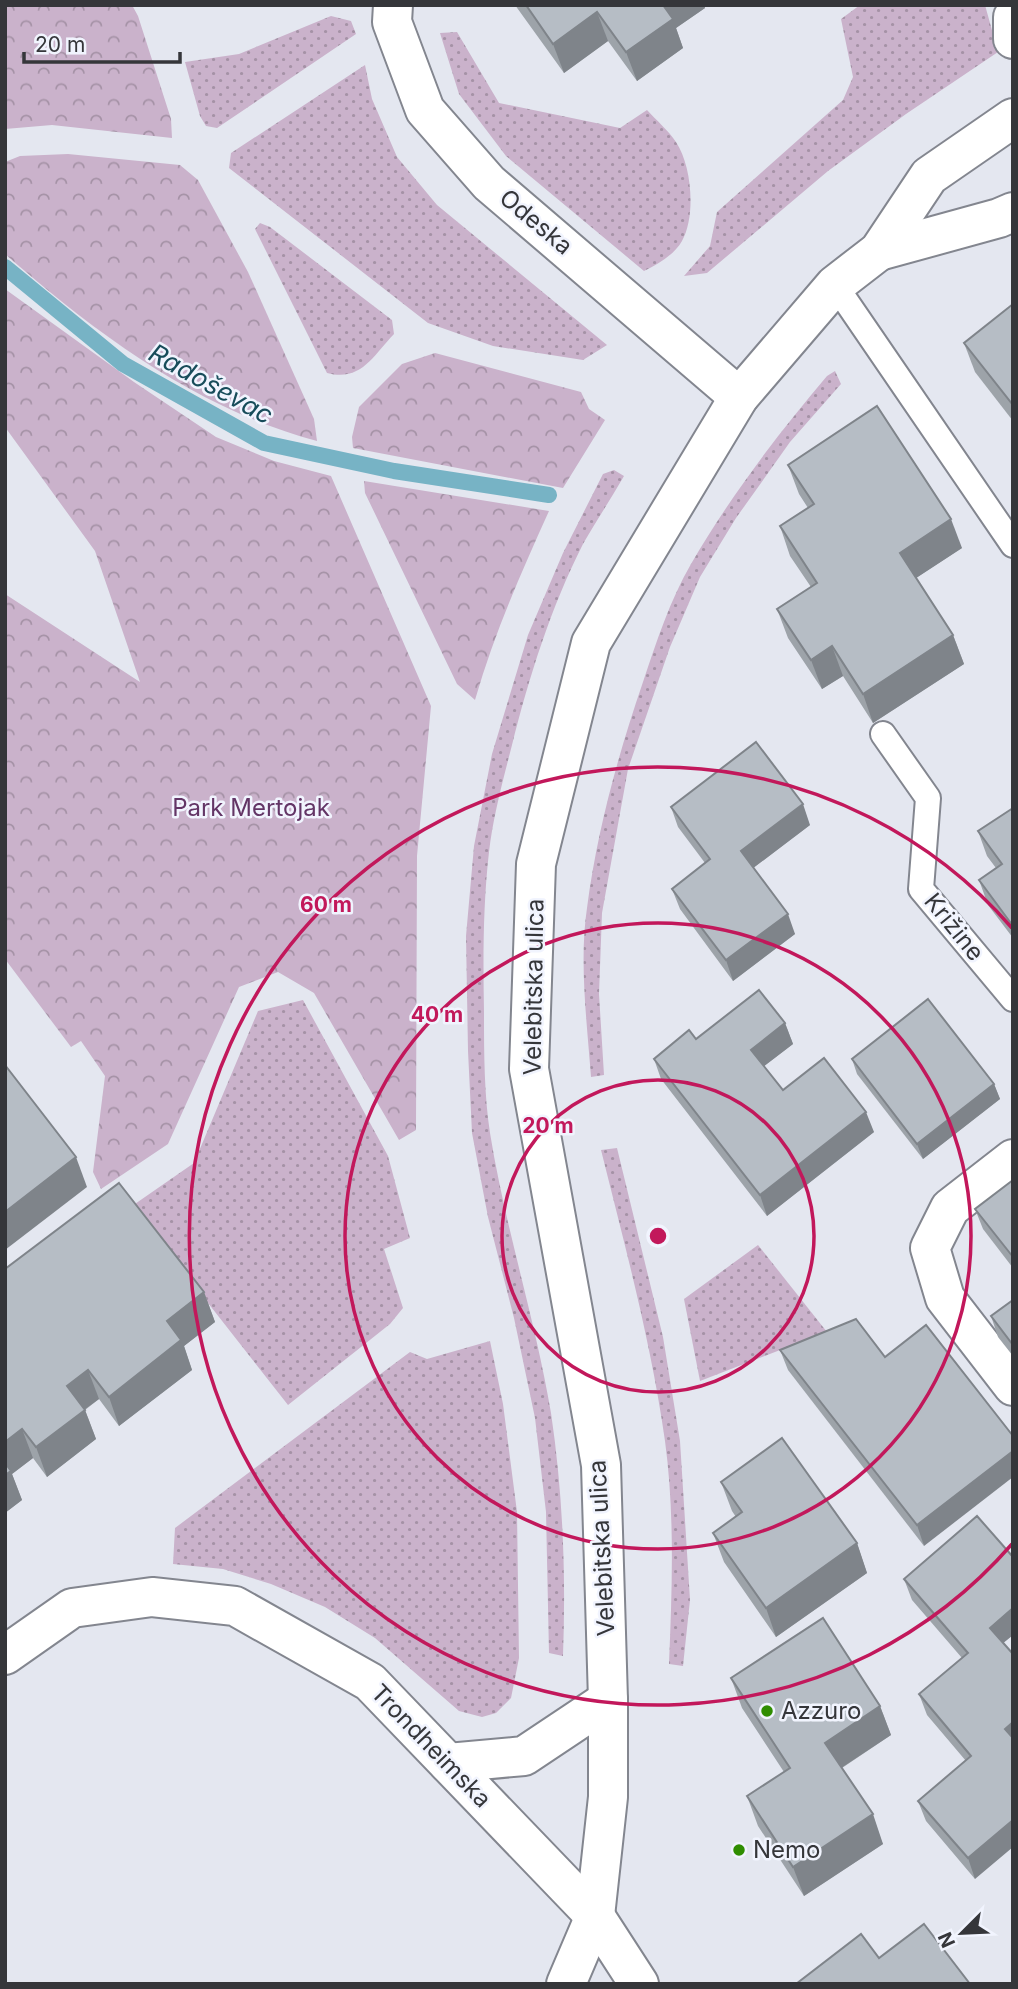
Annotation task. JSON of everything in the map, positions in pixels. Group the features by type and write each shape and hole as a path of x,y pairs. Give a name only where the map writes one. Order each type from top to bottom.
{"street":[{"name":"Odeska","path":"393,5 392,22 425,110 489,183 739,397"},
{"path":"1013,17 1013,39"},
{"name":"Velebitska ulica","path":"566,1984 595,1916 608,1797 608,1700 601,1465 529,1069 536,864 592,643 739,397 835,285 879,251 929,176 1013,118"},
{"name":"Velebitska ulica","path":"879,251 1013,212"},
{"path":"1013,1159 950,1208 930,1248 945,1298 1013,1387"},
{"name":"Trondheimska","path":"5,1654 72,1608 152,1597 235,1606 370,1682 595,1916 639,1984"},
{"path":"448,1763 524,1756 608,1700"}],"lane":[{"path":"835,285 1013,545"},
{"name":"Križine","path":"883,734 929,798 921,889 1013,999"}],"green space":[{"path":"5,5 132,5 138,16 171,119 172,138 52,125 5,129"},
{"path":"860,5 985,5 998,52 828,171 707,273 684,276 710,246 717,212 843,100 853,77 841,19"},
{"path":"331,16 351,21 356,34 217,128 206,126 200,116 185,62 239,54"},
{"path":"457,32 499,103 620,128 647,110 676,142 689,177 689,218 682,241 675,251 644,271 506,156 459,94 440,33"},
{"path":"365,65 372,99 397,157 437,205 607,345 583,360 493,346 428,323 229,168 231,153"},
{"path":"68,154 180,165 198,180 248,272 314,419 317,441 231,410 151,366 76,313 5,254 5,162 20,156"},
{"path":"260,223 270,227 392,320 394,334 373,358 358,370 339,375 327,373 255,229"},
{"name":"Park Mertojak","path":"5,289 216,437 274,461 331,476 431,706 417,856 416,1130 399,1140 314,993 278,972 239,987 168,1144 101,1189 93,1172 105,1076 81,1041 71,1047 5,959 5,594 140,682 95,551 5,427"},
{"path":"435,353 581,392 589,409 605,420 563,488 353,448 352,437 359,407 402,364"},
{"path":"835,371 841,384 790,442 736,518 700,577 670,647 628,769 602,913 599,994 604,1075 591,1077 584,971 587,908 609,793 653,652 683,578 706,539 790,421 827,376"},
{"path":"614,470 624,476 571,568 551,617 526,694 493,825 485,912 484,1057 488,1118 496,1168 551,1413 563,1534 563,1656 549,1653 546,1512 535,1418 514,1318 488,1217 472,1133 466,936 474,846 492,754 528,635 563,553 603,474"},
{"path":"364,481 549,511 499,628 475,700 457,684 365,493"},
{"path":"303,1000 388,1156 410,1238 384,1249 403,1308 390,1324 288,1405 132,1206 194,1163 258,1011"},
{"path":"617,1148 663,1337 680,1441 690,1600 683,1666 669,1664 672,1580 665,1441 637,1294 601,1150"},
{"path":"758,1245 827,1332 700,1381 684,1299"},
{"path":"490,1341 503,1404 517,1512 519,1658 511,1698 496,1713 482,1717 459,1711 375,1638 325,1607 271,1584 223,1569 173,1564 175,1528 410,1352 427,1359"}],"building":[{"path":"526,5 663,5 673,19 626,52 597,12 553,44"},
{"path":"1013,304 1013,405 964,343"},
{"path":"877,406 951,519 900,553 953,635 863,694 832,646 811,660 777,609 817,583 780,526 814,504 788,465"},
{"path":"756,742 803,804 741,851 788,914 726,960 672,889 710,859 671,807"},
{"path":"1013,808 1013,926 979,880 1002,864 978,831"},
{"path":"759,990 785,1023 751,1050 783,1090 824,1058 866,1112 760,1195 654,1059 689,1030 696,1039"},
{"path":"928,999 994,1084 917,1144 852,1059"},
{"path":"5,1065 76,1157 5,1212"},
{"path":"1013,1180 1013,1257 975,1209"},
{"path":"119,1183 204,1292 167,1321 181,1340 109,1397 88,1370 67,1386 85,1410 36,1447 22,1429 5,1442 5,1269"},
{"path":"1013,1300 1013,1345 991,1316"},
{"path":"856,1319 885,1357 926,1325 1013,1436 1013,1451 917,1525 780,1350"},
{"path":"782,1438 857,1543 766,1608 713,1533 742,1512 721,1482"},
{"path":"5,1463 11,1471 5,1475"},
{"path":"977,1516 1013,1557 1013,1608 990,1628 1013,1654 1013,1722 1005,1729 1013,1738 1013,1820 968,1858 918,1801 971,1756 919,1694 968,1653 904,1579"},
{"path":"823,1618 880,1706 825,1743 873,1814 793,1867 747,1796 790,1768 731,1678"},
{"path":"924,1924 970,1984 796,1984 861,1934 879,1958"}],"waterway":[{"name":"Radoševac","path":"5,267 123,364 264,443 394,471 549,495"}],"place":[{"name":"Azzuro","path":"767,1711"},
{"name":"Nemo","path":"739,1850"}]}
